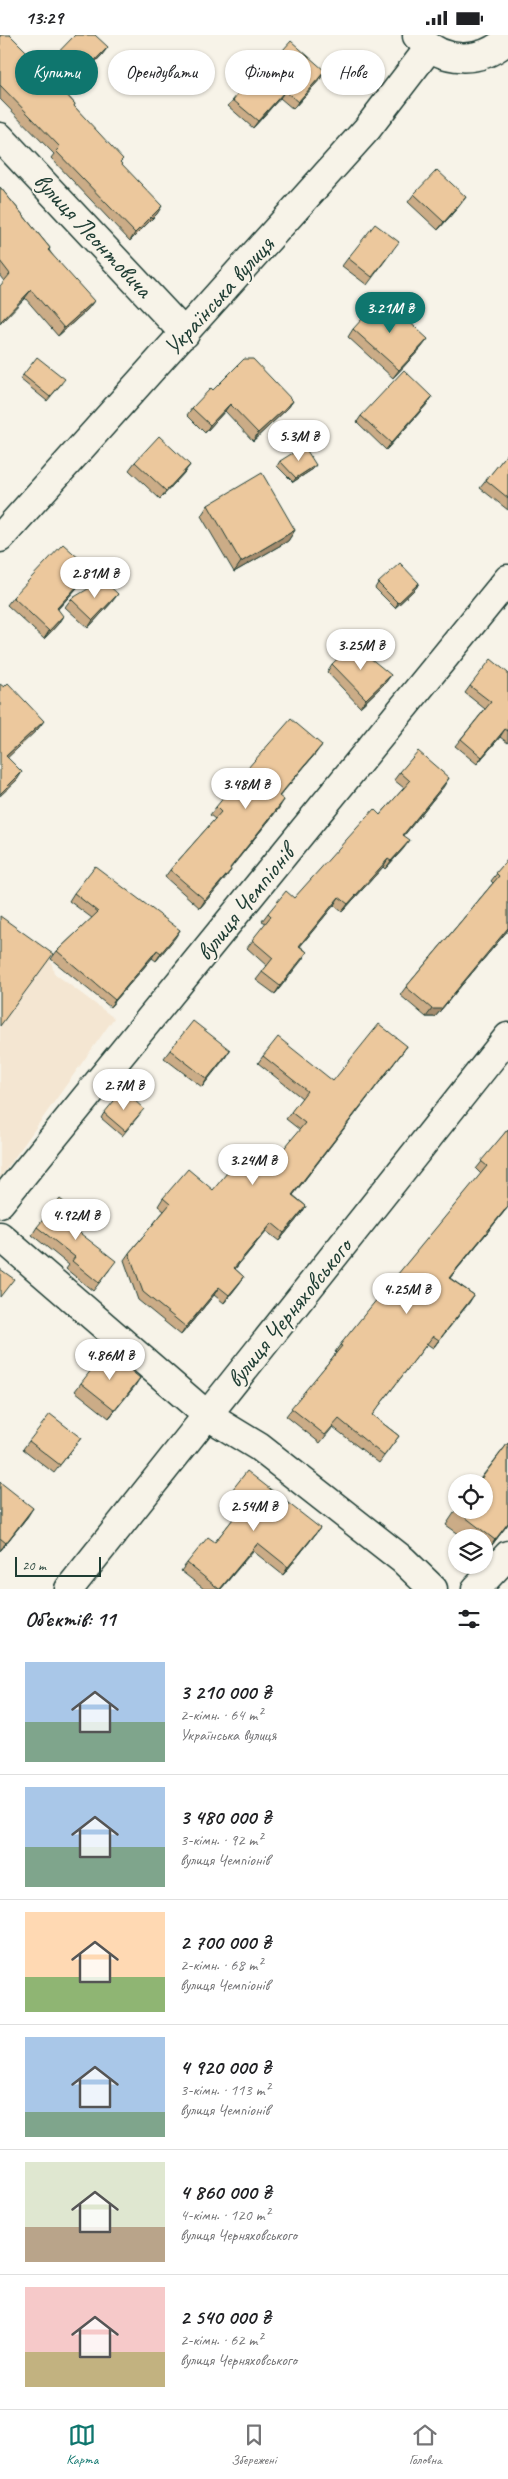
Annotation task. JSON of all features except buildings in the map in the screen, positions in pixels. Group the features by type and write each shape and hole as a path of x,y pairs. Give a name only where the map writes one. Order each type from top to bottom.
{"street":[{"path":"423,41 443,55 457,58 487,54 505,48"},
{"name":"Українська вулиця","path":"0,538 186,334 367,129 423,41"},
{"name":"вулиця Леонтовича","path":"0,137 186,334"},
{"name":"вулиця Чемпіонів","path":"0,1203 508,579"},
{"name":"вулиця Черняховського","path":"69,1589 508,1037"},
{"path":"0,1236 208,1415 259,1447 403,1560 433,1589"},
{"path":"476,1589 508,1555"}],"shaded area":[{"path":"0,915 50,957 54,973 114,1018 0,1178"}]}
